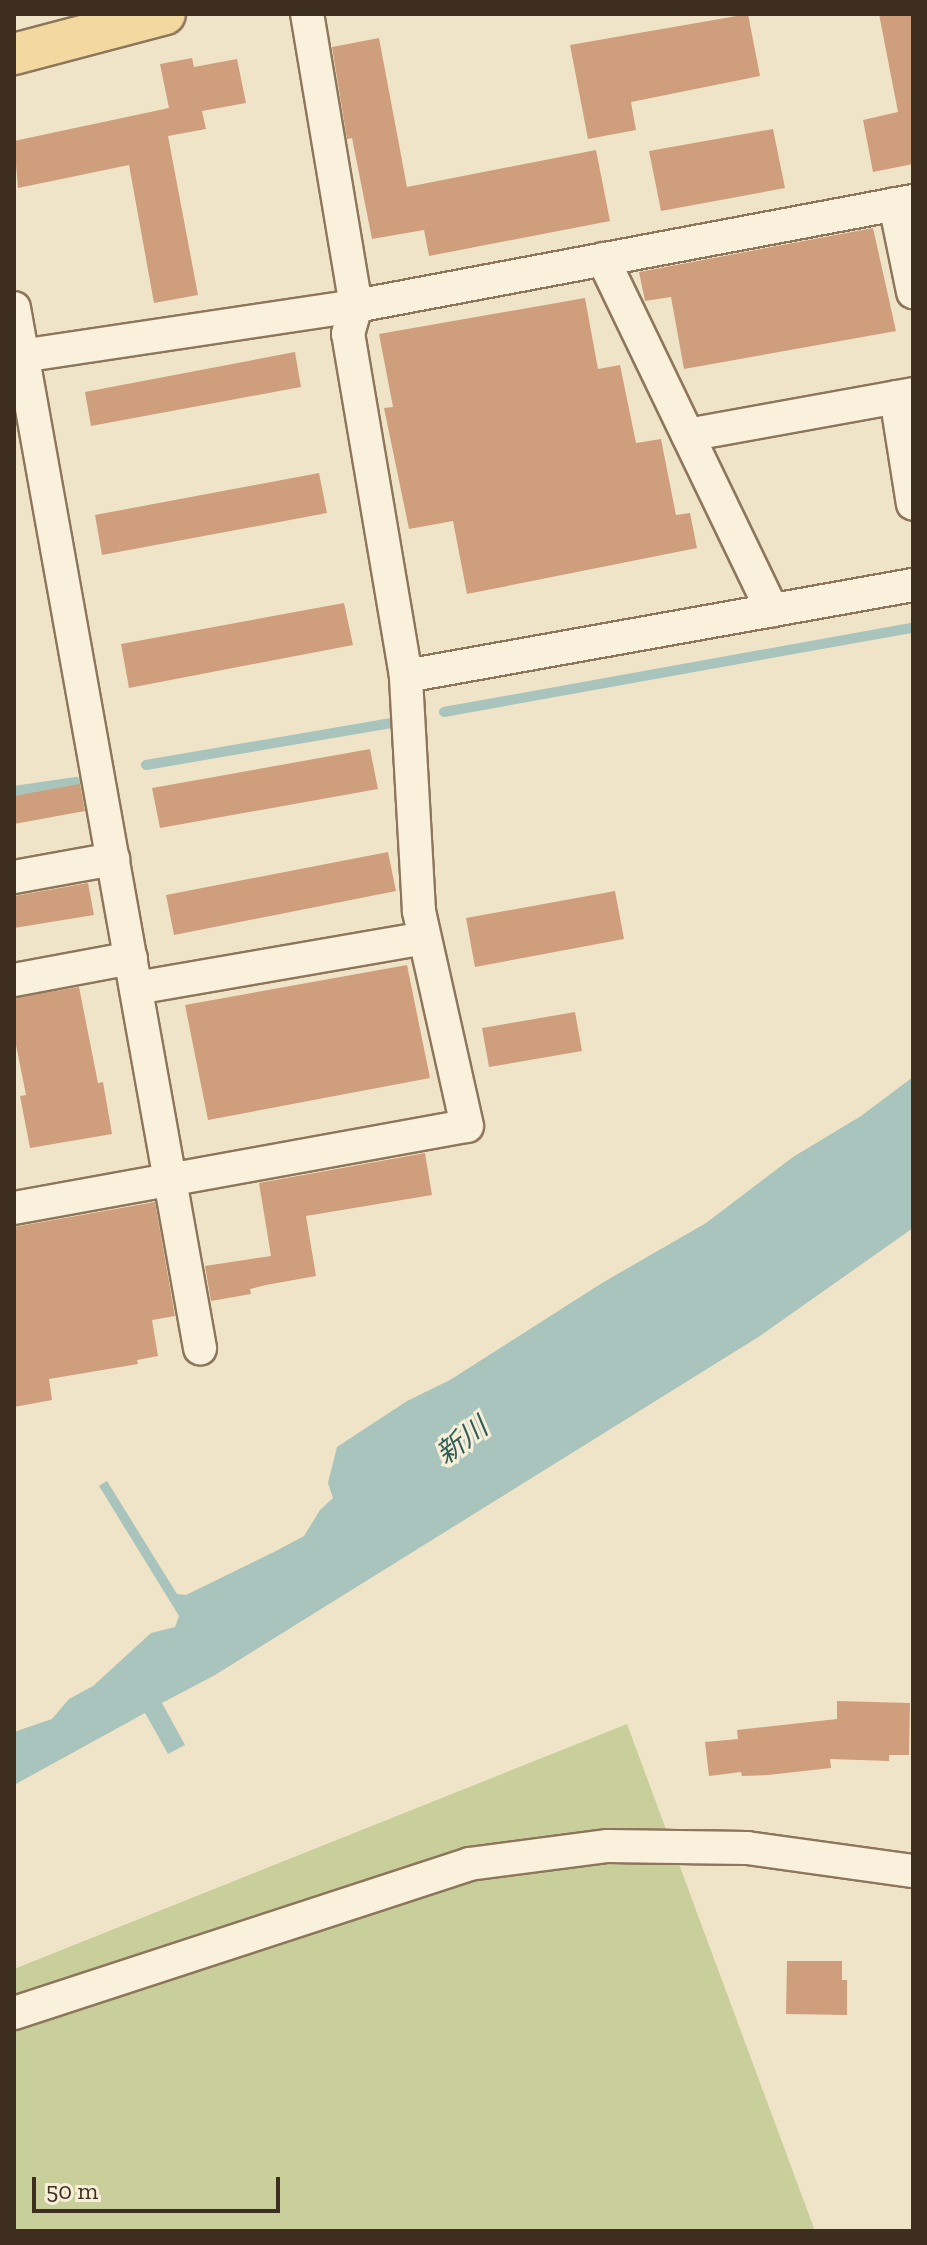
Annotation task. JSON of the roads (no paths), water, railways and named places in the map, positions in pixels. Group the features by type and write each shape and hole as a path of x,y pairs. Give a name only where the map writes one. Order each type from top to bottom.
{"main road":[{"path":"14,54 56,40 165,14"}],"street":[{"path":"14,1208 467,1126 419,911 406,676 348,334 356,306 307,14"},
{"path":"18,357 356,306 904,203 913,292"},
{"path":"603,259 772,610"},
{"path":"14,308 18,357 113,859 200,1348"},
{"path":"688,435 905,395 913,504"},
{"path":"406,676 913,585"},
{"path":"14,877 113,859"},
{"path":"14,980 133,973 424,938"},
{"path":"14,2013 469,1864 608,1846 747,1848 913,1871"}],"water":[{"name":"新川","path":"913,1077 913,1228 760,1336 215,1675 162,1703 185,1745 168,1754 145,1713 14,1785 14,1732 52,1719 69,1699 93,1686 151,1633 175,1627 179,1616 99,1486 107,1481 177,1594 186,1595 276,1551 304,1536 320,1510 333,1498 328,1483 337,1447 407,1401 450,1380 602,1283 706,1223 793,1157 861,1116"}],"waterway":[{"path":"444,712 913,628"},
{"path":"146,765 391,723"},
{"path":"14,791 76,782"}]}
